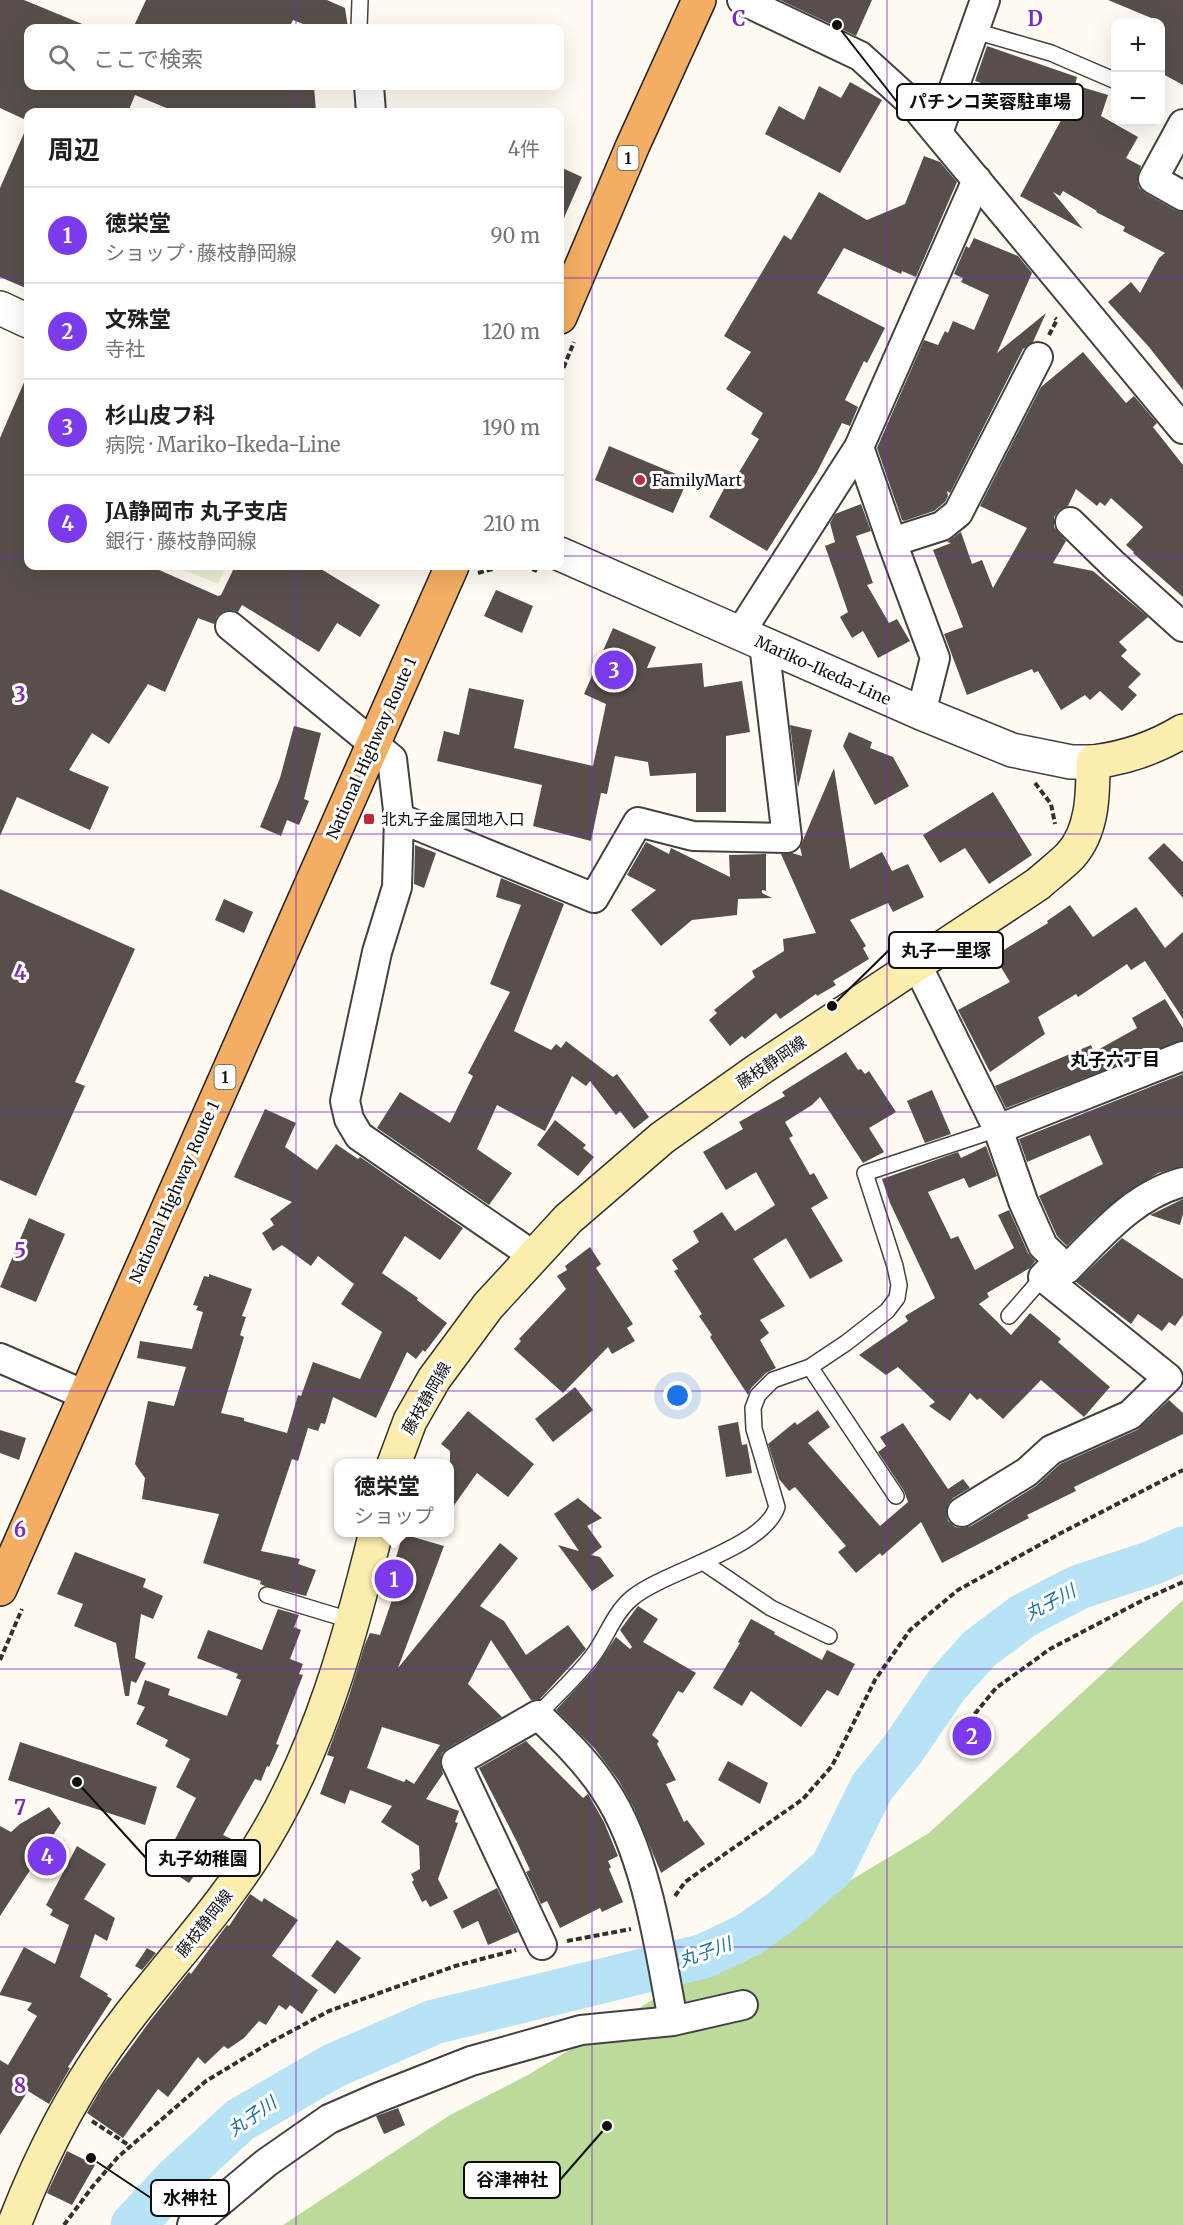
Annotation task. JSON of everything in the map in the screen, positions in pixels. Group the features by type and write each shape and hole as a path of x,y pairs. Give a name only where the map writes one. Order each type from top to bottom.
{"highway":[{"name":"1","path":"564,308 699,0"},
{"name":"National Highway Route 1","path":"0,1589 374,743 463,570"}],"main road":[{"path":"1094,762 1120,759 1165,742 1183,731"},
{"name":"藤枝静岡線","path":"396,1459 410,1421 434,1379 488,1306 568,1219 662,1138 758,1070 1038,884 1071,855 1084,831 1093,802 1094,762"},
{"name":"藤枝静岡線","path":"14,2225 49,2142 91,2068 124,2022 225,1898 265,1838 294,1782 322,1715 353,1621 375,1537"}],"street":[{"path":"742,0 860,56 915,106 1183,429"},
{"path":"938,133 985,0"},
{"path":"369,90 371,108"},
{"path":"1183,124 1153,179 1183,196"},
{"path":"399,818 594,898 638,822 693,836 787,838 752,639 859,447 977,180"},
{"path":"0,308 24,319"},
{"path":"891,542 942,526 958,513 1038,357"},
{"path":"859,447 891,542 935,658 921,713"},
{"path":"1070,522 1183,627"},
{"name":"Mariko-Ikeda-Line","path":"564,568 752,639 1012,750 1071,762 1094,762"},
{"path":"230,626 392,759 399,818 397,886 377,952 345,1101 349,1119 359,1136 534,1256"},
{"path":"917,965 998,1129 1023,1201 1051,1269 1168,1378 1131,1414 1051,1450 1028,1473 962,1512"},
{"path":"998,1129 1183,1056"},
{"path":"1051,1269 1066,1269 1114,1222 1142,1200 1170,1185 1183,1182"},
{"path":"0,1358 85,1395"},
{"path":"542,1945 456,1762 538,1715 567,1743 605,1789 622,1819 636,1858 657,1932 672,2017"},
{"path":"192,2225 266,2163 329,2119 377,2098 471,2061 582,2030 743,2005"}],"lane":[{"path":"359,24 360,0"},
{"path":"975,31 1051,53 1111,79"},
{"path":"538,1715 594,1654 612,1622 632,1598 753,1535 773,1518 777,1507 754,1429 753,1408 758,1395 773,1380 810,1367 846,1342 887,1311 897,1298 899,1285 895,1266 865,1173 998,1129"},
{"path":"1009,1316 1051,1269"},
{"path":"810,1367 896,1496"},
{"path":"703,1562 771,1608 829,1636"},
{"path":"267,1595 353,1621"}],"path":[{"path":"1038,357 1057,321 1051,314"},
{"path":"1034,782 1050,804 1056,825 1054,834"},
{"path":"969,1721 996,1688 1050,1649 1145,1599 1183,1582"},
{"path":"68,2106 130,2146"}],"green space":[{"path":"184,570 224,570 218,584"},
{"path":"1183,1600 1183,2225 283,2225 450,2115 528,2075 929,1833"}],"building":[{"path":"0,0 24,0 82,24 24,24 24,90 314,90 316,108 166,108 135,95 130,108 24,108 24,119 0,108"},
{"path":"146,0 327,0 345,8 347,24 303,24 293,20 291,24 135,24"},
{"path":"780,0 872,0 856,36"},
{"path":"1108,0 1183,0 1183,85 1165,75 1165,18 1151,18"},
{"path":"987,46 1077,77 1075,85 1108,95 1101,116 1111,122 1111,126 1119,126 1138,137 1126,158 1141,166 1137,179 1139,188 1175,210 1183,212 1183,390 1149,347 1108,302 1131,282 1140,293 1159,258 1165,253 1123,231 1125,227 1063,191 1060,196 1053,192 1083,229 1020,196 1065,113 1041,105 1042,102 975,81"},
{"path":"850,82 882,100 840,173 765,134 779,106 804,120 819,86 841,98"},
{"path":"24,133 24,287 0,277 0,188"},
{"path":"924,156 940,162 957,182 916,277 902,271 901,274 844,248 817,293 885,328 867,363 864,361 845,400 858,407 850,426 842,423 817,472 767,551 709,517 726,485 730,487 759,439 751,434 763,413 726,389 751,352 724,336 784,235 791,240 819,192 867,220 905,204"},
{"path":"564,169 582,177 564,218"},
{"path":"974,238 1018,256 1032,273 997,353 1046,313 1033,342 1023,349 950,493 947,491 948,496 945,502 934,511 904,521 877,448 924,340 938,345 945,331 948,333 953,321 974,330 989,295 961,282 963,278 954,274 966,246 969,248"},
{"path":"1083,352 1126,403 1134,396 1157,423 1153,427 1183,465 1183,597 1126,545 1143,527 1111,498 1105,506 1100,502 1097,506 1076,489 1068,506 1059,510 1054,517 1054,527 1066,541 1053,563 1093,571 1148,617 1119,642 1127,650 1121,656 1141,674 1128,687 1137,695 1122,711 1100,691 1090,700 1085,695 1061,710 1038,671 1034,673 1032,669 967,695 944,634 963,627 933,550 951,543 947,542 961,532 972,564 982,560 993,588 1027,528 980,506 1041,387"},
{"path":"24,382 24,570 159,570 218,596 221,595 233,570 323,570 380,605 360,637 337,623 319,652 242,605 238,612 224,611 217,616 214,624 198,618 165,692 148,684 109,744 92,733 69,770 109,787 90,830 17,797 0,836 0,438"},
{"path":"609,446 688,479 673,513 595,480"},
{"path":"861,504 871,531 856,536 873,583 867,585 889,623 897,619 910,641 878,658 863,631 852,638 840,617 848,612 825,546 835,542 830,523 835,514"},
{"path":"496,590 533,606 522,633 484,616"},
{"path":"613,628 656,647 647,668 702,663 704,687 742,681 750,732 726,736 726,812 696,812 696,773 650,776 648,762 615,756 607,794 601,793 591,841 533,826 542,785 437,761 444,731 459,735 469,688 524,700 514,748 593,766 606,704 584,694"},
{"path":"790,725 812,730 798,788"},
{"path":"294,726 321,733 304,799 309,801 299,825 287,820 281,836 260,827 280,778"},
{"path":"849,732 872,742 870,748 893,757 909,786 875,805 843,746"},
{"path":"834,768 850,869 882,852 892,871 908,864 924,897 893,912 888,903 850,920 866,946 863,948 869,959 833,981 836,985 817,996 816,994 780,1019 776,1013 745,1039 742,1036 730,1046 709,1020 717,1013 714,1010 755,977 752,971 784,951 783,939 816,933 781,854 792,853 802,856 800,847"},
{"path":"993,792 1032,855 989,884 965,848 940,863 923,835"},
{"path":"646,842 669,854 671,848 730,877 729,855 766,854 766,891 762,890 762,893 772,898 738,899 737,915 692,920 661,946 631,910 656,890 627,875"},
{"path":"1164,843 1183,862 1183,898 1148,858"},
{"path":"415,845 436,853 424,888 414,884"},
{"path":"501,878 564,904 514,1031 551,1050 556,1044 561,1048 566,1041 613,1077 617,1074 649,1117 634,1129 620,1111 616,1115 590,1081 586,1086 572,1076 545,1131 497,1105 477,1149 512,1173 489,1205 377,1128 400,1092 450,1123 473,1076 468,1073 510,992 490,984 521,905 496,897"},
{"path":"0,889 135,949 75,1082 85,1086 36,1196 0,1180"},
{"path":"224,899 253,912 244,933 215,920"},
{"path":"1070,905 1093,937 1136,907 1165,948 1183,932 1183,1019 1145,961 1131,970 1127,964 1078,997 1076,994 1038,1017 1045,1034 990,1072 958,1010 1010,982 994,956 1048,923 1047,921"},
{"path":"1165,999 1183,1028 1183,1040 1006,1108 995,1086 1091,1045 1094,1052 1137,1028 1132,1018"},
{"path":"846,1052 858,1070 861,1069 865,1074 869,1071 896,1112 869,1128 884,1152 863,1163 820,1097 812,1105 785,1122 793,1136 789,1138 810,1175 814,1173 828,1198 811,1208 843,1261 810,1279 786,1238 753,1259 785,1306 760,1320 769,1333 760,1340 776,1368 766,1373 751,1388 748,1395 710,1337 712,1335 699,1316 702,1314 674,1271 678,1269 672,1260 699,1242 693,1231 722,1212 735,1231 775,1205 756,1172 726,1190 703,1152 743,1129 739,1122 785,1096 782,1092"},
{"path":"1183,1074 1183,1166 1158,1173 1125,1193 1067,1246 1057,1236 1039,1196 1103,1164 1090,1135 1027,1162 1019,1139"},
{"path":"932,1090 951,1134 925,1143 907,1101"},
{"path":"265,1109 296,1123 285,1147 317,1170 336,1144 358,1159 360,1157 463,1228 440,1260 405,1236 382,1273 418,1298 417,1300 447,1323 425,1352 423,1350 416,1359 407,1352 376,1418 333,1397 325,1424 321,1423 318,1431 308,1428 298,1461 292,1459 261,1551 300,1559 298,1564 316,1570 306,1596 265,1586 260,1584 261,1581 203,1563 219,1514 142,1499 145,1478 135,1464 148,1401 174,1406 186,1367 137,1358 140,1341 192,1349 203,1312 196,1310 198,1306 193,1305 204,1276 209,1277 209,1274 252,1289 242,1316 246,1317 240,1335 244,1337 221,1413 244,1418 244,1421 287,1433 298,1395 301,1396 313,1362 360,1379 382,1332 341,1304 354,1284 318,1256 311,1266 282,1245 273,1251 262,1233 274,1225 270,1219 292,1202 234,1177"},
{"path":"555,1120 586,1145 583,1148 594,1157 578,1176 537,1145"},
{"path":"986,1146 997,1176 969,1188 964,1178 928,1192 951,1239 958,1236 975,1270 1014,1248 998,1215 1009,1210 1028,1253 1035,1261 1030,1268 987,1293 989,1297 979,1304 1011,1335 1030,1313 1061,1339 1058,1342 1110,1387 1084,1417 1041,1380 1003,1419 980,1398 977,1400 970,1393 950,1421 929,1406 935,1402 898,1367 886,1375 859,1355 908,1321 905,1316 935,1298 890,1203 882,1179 958,1152 961,1158"},
{"path":"1183,1199 1180,1225 1150,1215"},
{"path":"29,1218 65,1234 36,1302 0,1287"},
{"path":"1122,1238 1183,1279 1183,1315 1175,1326 1169,1322 1162,1331 1138,1314 1131,1324 1076,1282"},
{"path":"590,1247 601,1264 596,1268 633,1324 627,1328 635,1341 612,1354 608,1347 563,1393 514,1349 521,1341 519,1339 566,1289 557,1276 567,1270 565,1266"},
{"path":"575,1387 593,1410 553,1442 535,1419"},
{"path":"1169,1400 1183,1413 1183,1434 1074,1487 1076,1491 1027,1515 1029,1518 942,1563 921,1522 882,1556 880,1553 856,1573 838,1552 846,1546 795,1487 789,1491 779,1479 768,1444 795,1422 797,1425 818,1410 830,1427 808,1443 880,1526 908,1502 904,1491 878,1452 886,1446 880,1437 903,1423 948,1489 963,1479 970,1488 953,1498 946,1512 948,1521 955,1527 963,1528 971,1526 1036,1486 1060,1464 1137,1430"},
{"path":"468,1411 534,1464 508,1497 477,1473 454,1505 454,1459 450,1459 450,1451 441,1444"},
{"path":"738,1422 742,1445 747,1444 752,1473 726,1477 718,1426"},
{"path":"0,1430 26,1438 19,1460 0,1453"},
{"path":"578,1498 602,1518 587,1526 602,1547 591,1555 600,1557 614,1576 592,1591 558,1545 579,1551 554,1514"},
{"path":"402,1537 413,1537 444,1546 398,1668 500,1543 518,1558 480,1606 504,1621 526,1655 568,1625 586,1649 540,1699 531,1700 491,1640 468,1684 502,1717 442,1753 440,1762 443,1774 426,1799 459,1811 455,1822 458,1823 438,1879 448,1898 430,1907 426,1900 422,1902 412,1882 414,1880 411,1874 420,1869 419,1846 381,1822 392,1806 350,1790 345,1804 320,1794 334,1757 327,1755 365,1644 370,1633 380,1635 394,1594 380,1591 388,1562 394,1564","holes":["382,1727 440,1745 414,1784 406,1779 404,1782 367,1768"]},
{"path":"75,1552 146,1579 143,1587 163,1596 153,1619 141,1614 135,1658 146,1663 136,1683 131,1681 129,1696 125,1696 116,1643 74,1626 83,1604 57,1594"},
{"path":"638,1606 658,1619 643,1642 696,1673 683,1693 678,1691 652,1735 659,1741 657,1744 676,1780 666,1784 684,1822 687,1820 705,1844 661,1873 634,1808 619,1781 595,1749 556,1710 595,1668 616,1637 630,1649 632,1647 620,1630"},
{"path":"278,1609 299,1615 294,1627 301,1630 290,1659 303,1664 299,1674 303,1675 269,1767 267,1766 261,1781 255,1779 223,1835 238,1842 232,1855 227,1862 210,1853 189,1883 162,1865 196,1798 176,1787 190,1759 165,1746 168,1740 136,1724 145,1707 137,1704 145,1680 170,1689 168,1695 227,1716 241,1680 236,1678 238,1674 197,1658 208,1630 262,1650"},
{"path":"751,1619 822,1660 827,1650 855,1664 838,1696 827,1690 801,1727 751,1691 742,1706 713,1688 740,1643 738,1642"},
{"path":"526,1741 583,1798 588,1794 604,1822 618,1856 608,1861 611,1867 609,1869 623,1902 602,1912 600,1908 560,1928 547,1901 541,1904 526,1872 530,1870 479,1768"},
{"path":"20,1742 157,1787 145,1825 8,1780"},
{"path":"728,1761 768,1783 760,1804 718,1780"},
{"path":"49,1807 61,1823 0,1916 0,1826 11,1832"},
{"path":"77,1846 106,1864 84,1899 115,1918 107,1941 95,1934 80,1977 108,1994 107,1996 112,1999 68,2067 70,2068 49,2104 28,2091 0,2135 0,2060 8,2065 37,2016 27,2010 32,2003 0,1995 0,1993 24,1947 55,1964 69,1925 50,1915 53,1910 46,1905"},
{"path":"497,1888 518,1932 488,1945 478,1921 462,1929 453,1911"},
{"path":"250,1894 262,1902 264,1898 298,1920 272,1956 318,1990 302,2014 290,2005 286,2010 279,2005 266,2025 259,2021 244,2038 228,2049 224,2046 205,2064 198,2057 168,2097 158,2089 123,2138 87,2113 103,2085 150,2021 189,1972 191,1974 227,1925 229,1926"},
{"path":"337,1940 361,1958 335,1994 311,1976"},
{"path":"147,1948 156,1953 142,1970 135,1966"},
{"path":"398,2108 405,2125 384,2134 376,2116"},
{"path":"67,2151 95,2165 72,2205 47,2193"}],"waterway":[{"name":"丸子川","path":"133,2225 176,2179 240,2120 333,2066 434,2022 704,1956 748,1935 781,1912 832,1868 872,1787 903,1749 946,1686 979,1649 1023,1616 1079,1587 1152,1563 1183,1549"}],"place":[{"name":"パチンコ芙蓉駐車場","path":"837,25"},
{"name":"FamilyMart","path":"640,480"},
{"name":"杉山皮フ科","path":"614,670"},
{"name":"北丸子金属団地入口","path":"369,819"},
{"name":"丸子一里塚","path":"832,1006"},
{"name":"徳栄堂","path":"394,1579"},
{"name":"文殊堂","path":"972,1736"},
{"name":"丸子幼稚園","path":"77,1782"},
{"name":"JA静岡市 丸子支店","path":"47,1856"},
{"name":"谷津神社","path":"607,2126"},
{"name":"水神社","path":"91,2158"}],"district":[{"name":"丸子六丁目","path":"1115,1059"}]}
